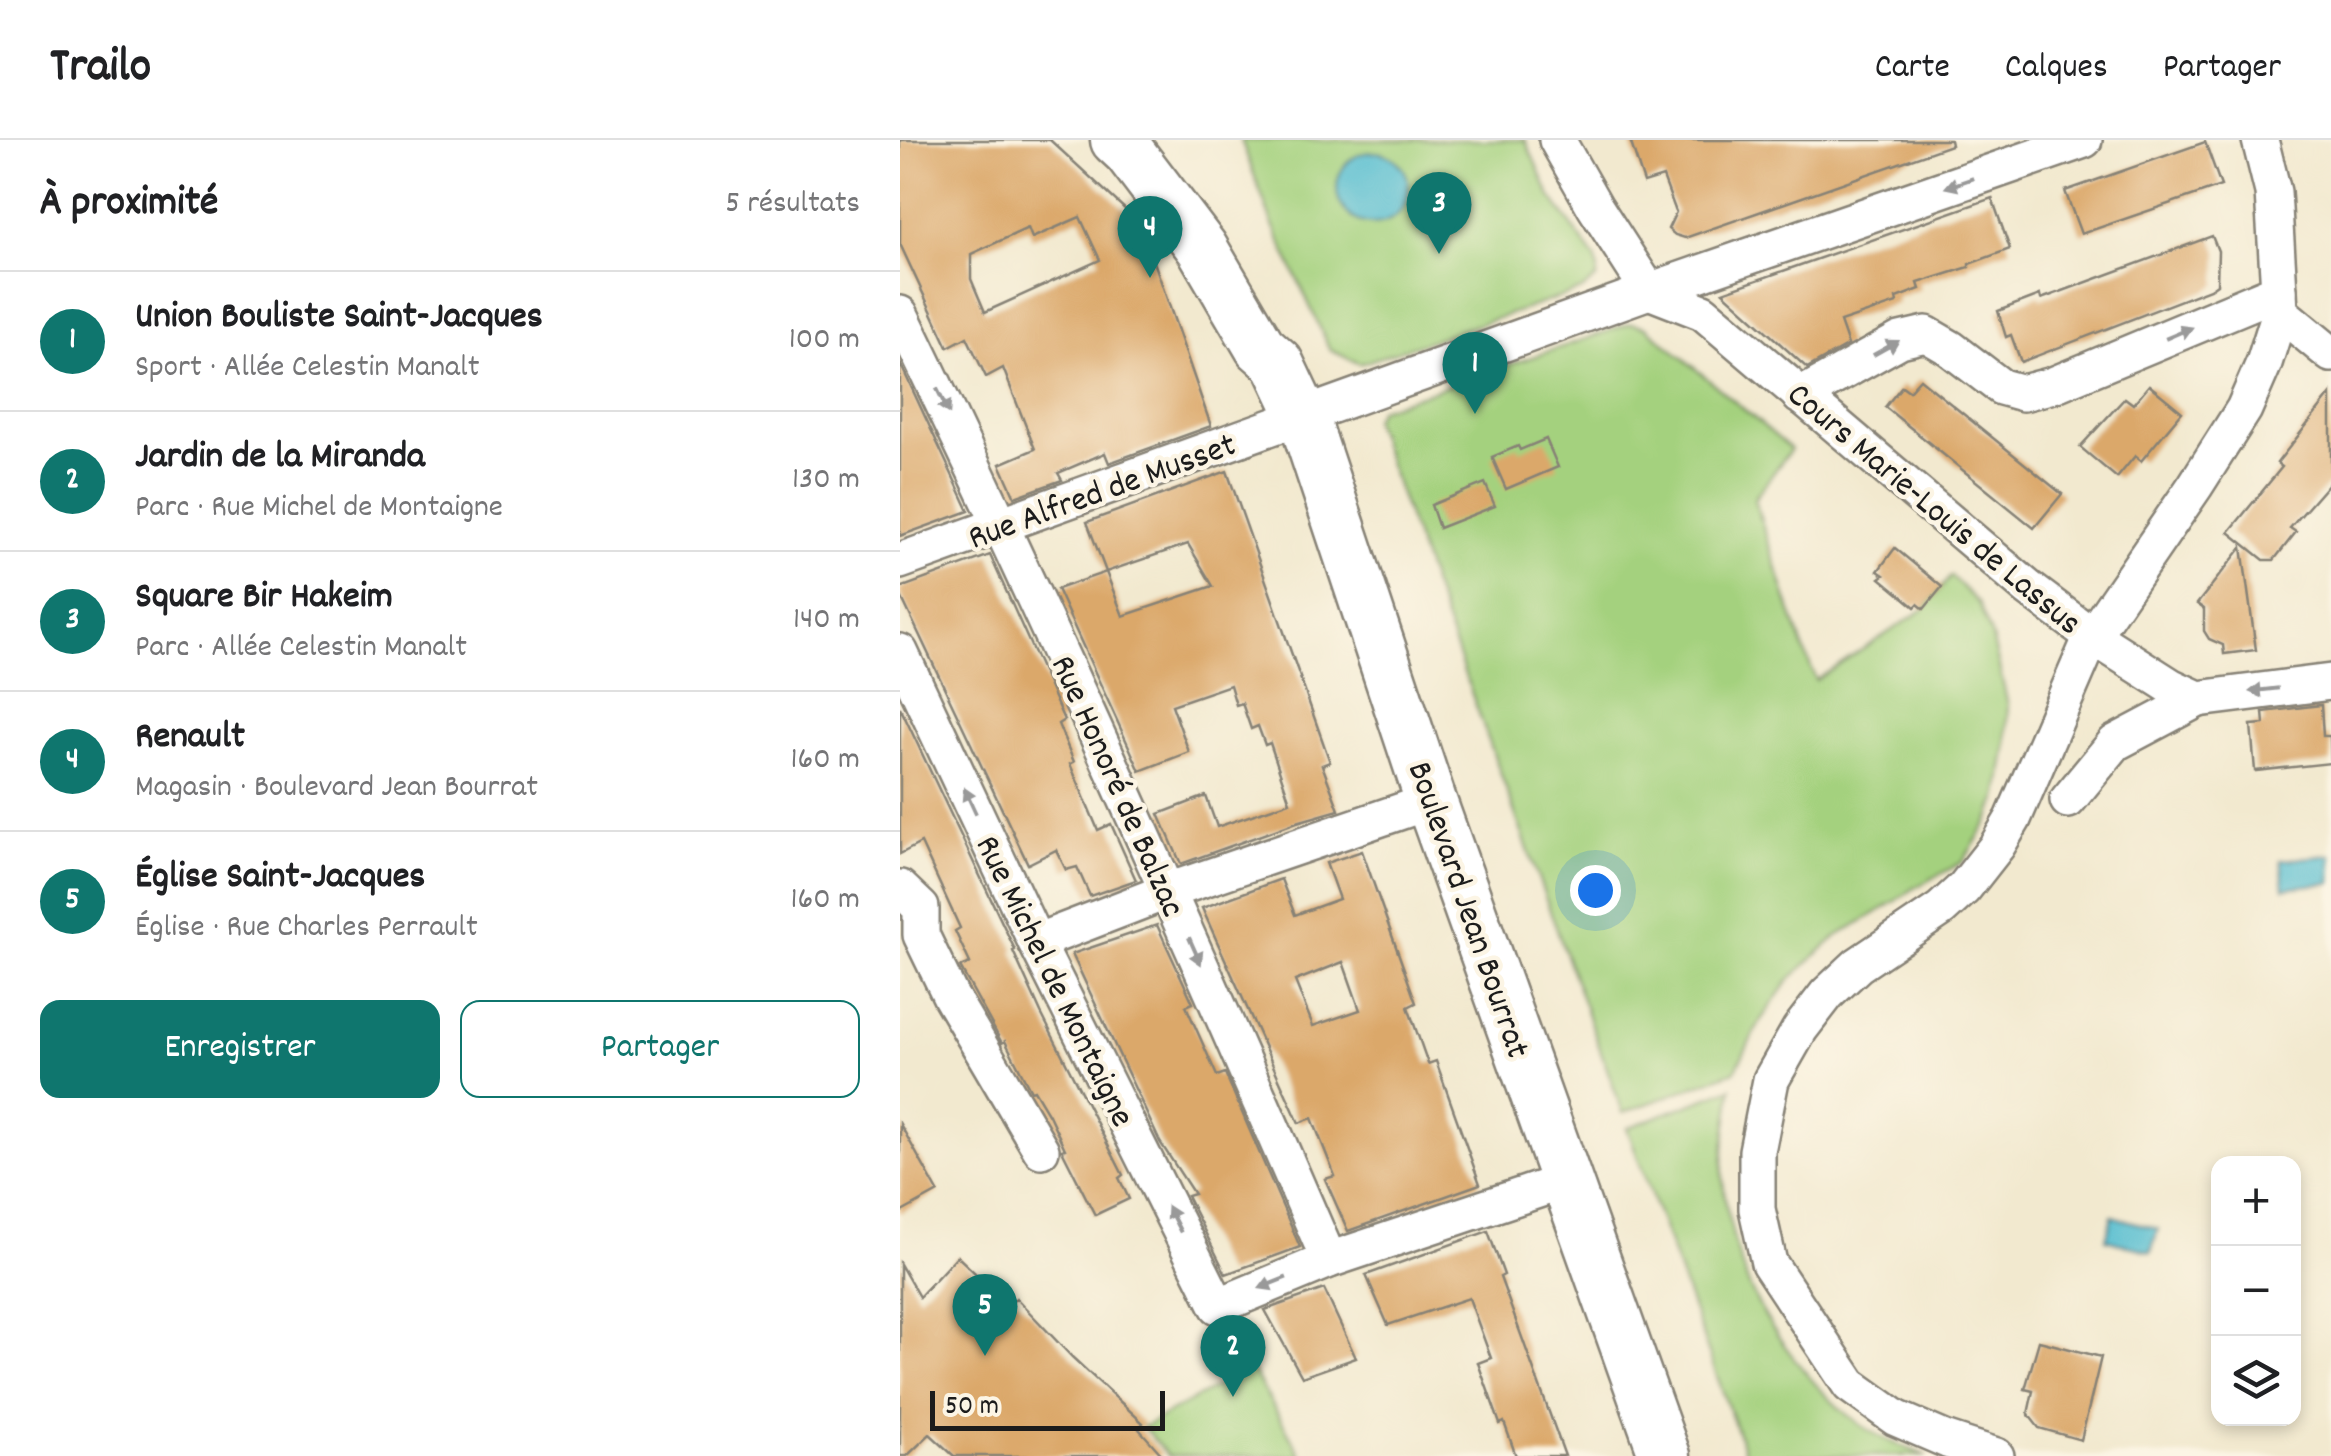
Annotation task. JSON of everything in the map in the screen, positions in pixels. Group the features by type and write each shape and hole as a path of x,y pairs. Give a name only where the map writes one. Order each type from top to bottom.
{"main road":[{"name":"Boulevard Jean Bourrat","path":"1123,146 1173,178 1252,264 1285,338 1278,363 1302,416 1432,801 1664,1456"}],"street":[{"path":"1557,140 1649,291"},
{"name":"Rue Alfred de Musset","path":"900,561 1649,291 2084,140"},
{"path":"2198,699 2156,678 2092,636 2244,409 2264,363 2280,302 2273,192 2260,140"},
{"name":"Cours Marie-Louis de Lassus","path":"1649,291 1703,312 2028,588 2092,636 2013,819 1997,846 1964,888 1941,909 1858,964 1826,994 1777,1066 1757,1152 1757,1210 1769,1263 1850,1385 1896,1418 1996,1456"},
{"path":"2280,302 2331,354"},
{"path":"1800,396 1900,340 1926,334 2001,387 2023,392 2053,386 2280,302"},
{"name":"Rue Honoré de Balzac","path":"900,314 1002,524 1168,890 1329,1260"},
{"name":"Rue Michel de Montaigne","path":"900,652 1036,942 1218,1306 1329,1260"},
{"path":"2068,800 2116,743 2198,699 2331,682"},
{"path":"1036,942 1168,890 1432,801"},
{"path":"900,888 920,908 921,935 951,997 1041,1150"},
{"path":"1329,1260 1565,1181"}],"green space":[{"path":"1241,140 1525,140 1550,195 1596,260 1597,278 1582,290 1360,364 1330,350 1272,223"},
{"path":"1632,323 1646,327 1791,449 1754,499 1816,680 1924,609 1951,576 1978,603 1992,637 2008,705 1999,795 1963,862 1836,937 1791,978 1761,1020 1735,1071 1623,1113 1373,420 1379,409"},
{"path":"1732,1088 1723,1180 1737,1252 1761,1309 1800,1366 1848,1416 1879,1436 1927,1456 1746,1456 1627,1128"},
{"path":"1251,1368 1302,1456 1168,1456 1143,1427"}],"water":[{"path":"1373,152 1399,162 1409,188 1399,214 1373,224 1347,214 1337,188 1347,162"},
{"path":"2331,855 2331,883 2284,888 2281,860"},
{"path":"2112,1216 2158,1229 2151,1252 2106,1239"}],"building":[{"path":"900,140 1050,140 1141,224 1211,426 1109,463 1105,453 1058,473 1062,480 1015,497 1000,464 1035,449 1003,368 986,377 967,337 948,347 900,244","holes":["1080,217 1100,260 985,312 971,279 971,254 1028,228 1032,238"]},
{"path":"1630,140 1950,140 1951,145 1685,238 1668,229 1676,212 1663,177 1644,183"},
{"path":"2205,142 2221,186 2081,234 2065,191"},
{"path":"1992,198 2010,249 1918,283 1920,289 1896,298 1897,303 1840,322 1848,345 1807,368 1723,292"},
{"path":"2212,236 2218,251 2217,284 2210,289 2021,362 2011,335 2006,337 1998,311"},
{"path":"900,363 969,511 900,536"},
{"path":"1920,379 2062,494 2034,528 1885,407 1902,386 1909,391"},
{"path":"2149,385 2182,412 2141,461 2135,456 2117,478 2080,447 2125,398 2133,404"},
{"path":"2331,394 2331,481 2290,528 2296,532 2274,560 2264,560 2229,532 2282,467 2277,463"},
{"path":"1546,439 1558,467 1506,489 1492,457"},
{"path":"1227,471 1330,762 1322,765 1339,810 1181,864 1159,814 1206,796 1217,827 1290,802 1270,743 1265,745 1258,726 1251,729 1242,703 1236,705 1230,685 1172,705 1189,752 1140,771 1057,589 1106,572 1087,522","holes":["1188,544 1213,586 1123,616 1106,572"]},
{"path":"1485,483 1495,506 1439,528 1431,505"},
{"path":"2242,547 2256,650 2224,654 2223,645 2209,639 2204,631 2204,609 2197,604"},
{"path":"1895,548 1942,587 1924,609 1918,604 1915,607 1880,578 1884,575 1878,571"},
{"path":"990,555 1064,720 1058,724 1074,762 1070,764 1098,830 1111,824 1136,880 1090,896 1077,867 1066,870 1056,850 1028,864 900,594 900,588"},
{"path":"2321,705 2323,736 2330,736 2331,763 2255,771 2251,725 2264,724 2263,712"},
{"path":"900,707 1041,1013 1123,1175 1119,1178 1129,1199 1095,1215 1049,1115 1031,1091 1005,1041 1002,1043 960,967 970,963 955,931 960,928 921,843 900,854"},
{"path":"1362,851 1416,1003 1408,1007 1428,1064 1436,1061 1480,1184 1348,1231 1325,1179 1335,1176 1312,1118 1299,1123 1202,908 1281,879 1295,915 1339,899 1326,863","holes":["1343,962 1360,1010 1313,1026 1295,981"]},
{"path":"1157,925 1193,1003 1186,1006 1217,1076 1225,1073 1300,1247 1226,1274 1187,1196 1194,1194 1160,1142 1072,954"},
{"path":"900,1124 938,1192 900,1213"},
{"path":"1488,1231 1504,1275 1500,1277 1565,1456 1516,1456 1478,1363 1491,1358 1469,1298 1388,1325 1366,1275"},
{"path":"957,1256 1009,1305 1016,1298 1143,1423 1139,1429 1163,1456 954,1456 930,1434 907,1456 900,1456 900,1264 919,1297"},
{"path":"1324,1289 1356,1358 1302,1377 1265,1310"},
{"path":"2039,1341 2101,1357 2081,1440 2039,1428 2028,1414 2033,1391 2025,1389"}],"place":[{"name":"Square Bir Hakeim","path":"1439,254"},
{"name":"Renault","path":"1150,278"},
{"name":"Union Bouliste Saint-Jacques","path":"1475,414"},
{"name":"Église Saint-Jacques","path":"985,1356"},
{"name":"Jardin de la Miranda","path":"1233,1397"}]}
